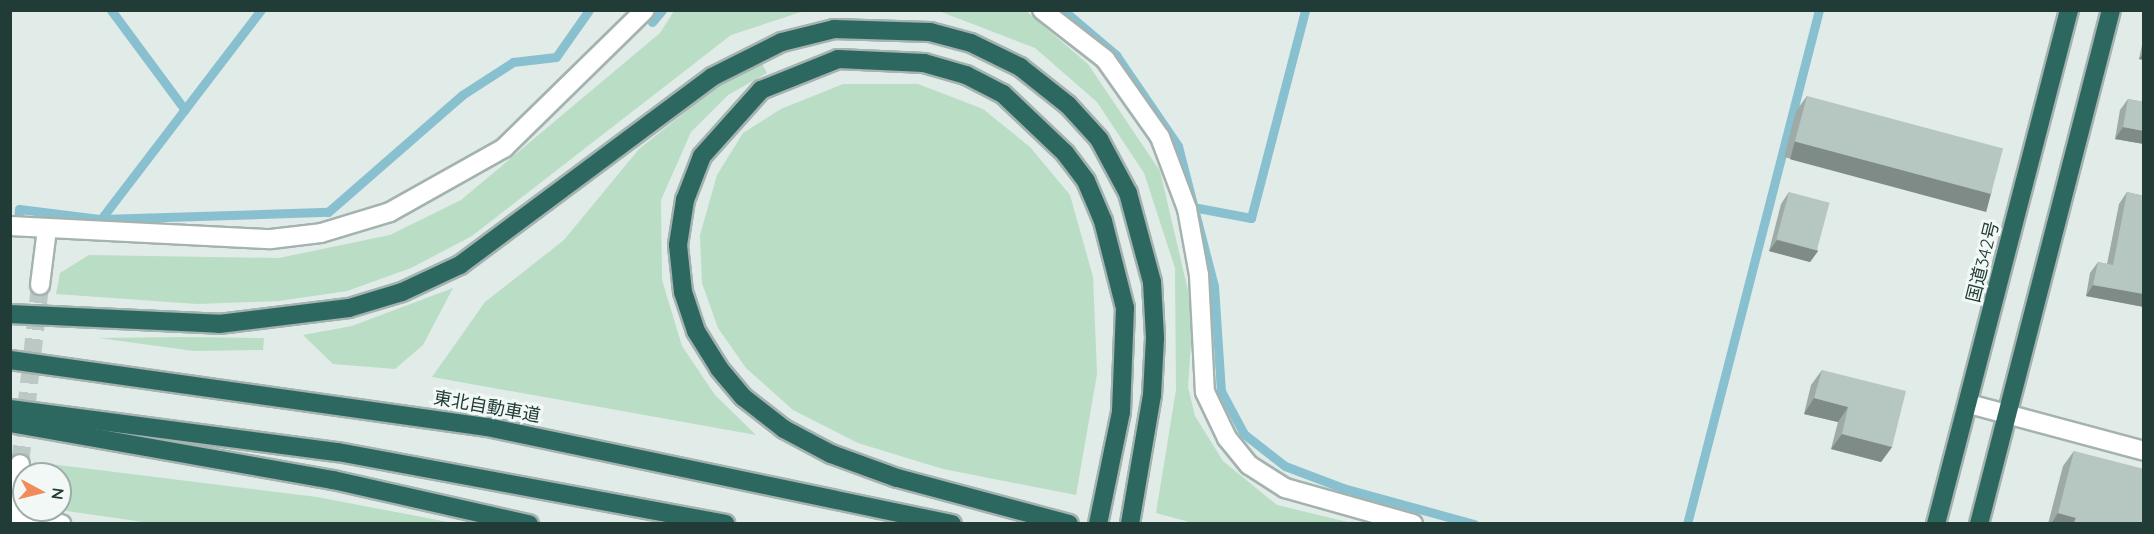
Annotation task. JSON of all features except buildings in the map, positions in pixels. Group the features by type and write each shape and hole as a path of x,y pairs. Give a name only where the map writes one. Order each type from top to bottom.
{"highway":[{"name":"国道342号","path":"1936,524 1969,404 2069,10"},
{"path":"1979,524 2111,10"},
{"path":"10,314 219,324 349,308 391,295 460,265 702,83 782,42 834,29 930,33 971,43 1020,67 1068,105 1099,139 1128,193 1152,282 1155,338 1152,395 1130,524"},
{"path":"1069,524 897,478 831,454 784,429 743,397 719,368 696,331 683,292 678,245 685,200 702,156 729,120 761,90 838,59 924,63 966,75 1003,94 1065,153 1086,181 1104,221 1125,308 1121,412 1098,524"},
{"name":"東北自動車道","path":"10,360 488,427 952,524"},
{"path":"10,409 338,453 725,524"},
{"path":"10,423 333,480 529,524"}],"street":[{"path":"10,226 47,230 271,239 321,233 390,212 504,148 645,10"},
{"path":"1042,10 1105,59 1160,137 1189,220 1202,310 1205,392 1227,438 1249,465 1285,488 1413,524"},
{"path":"40,285 47,230"},
{"path":"1969,404 2144,451"}],"green space":[{"path":"674,11 804,11 731,35 472,236 411,268 347,291 279,301 197,304 56,294 60,273 89,255 279,258 390,235 461,200 660,33"},
{"path":"939,11 1026,11 1088,64 1160,171 1193,312 1188,387 1195,416 1223,461 1277,505 1352,523 1193,523 1156,513 1176,390 1175,268 1144,173 1097,102 1035,48"},
{"path":"761,62 767,73 728,95 691,132 661,200 662,280 682,346 715,395 756,435 432,377 485,302 564,240 639,149 723,82"},
{"path":"843,84 918,84 983,109 1030,147 1070,195 1093,277 1097,374 1076,495 943,469 858,443 793,410 746,368 718,328 702,283 700,235 717,175 743,133 781,109"},
{"path":"453,288 423,345 395,369 333,364 303,335 352,326"},
{"path":"99,338 264,338 263,350 194,351"},
{"path":"72,467 317,497 453,523 150,523 72,512"}],"waterway":[{"path":"111,10 185,110"},
{"path":"101,219 261,10"},
{"path":"18,221 19,209 101,219 328,212 462,95 513,62 556,57 589,10"},
{"path":"652,22 662,10"},
{"path":"1063,10 1116,55 1178,146 1214,286 1221,391 1244,434 1285,466 1343,488 1474,524"},
{"path":"1198,208 1251,218 1305,10"},
{"path":"1687,524 1819,10"}],"tunnel":[{"path":"20,462 40,285"}]}
